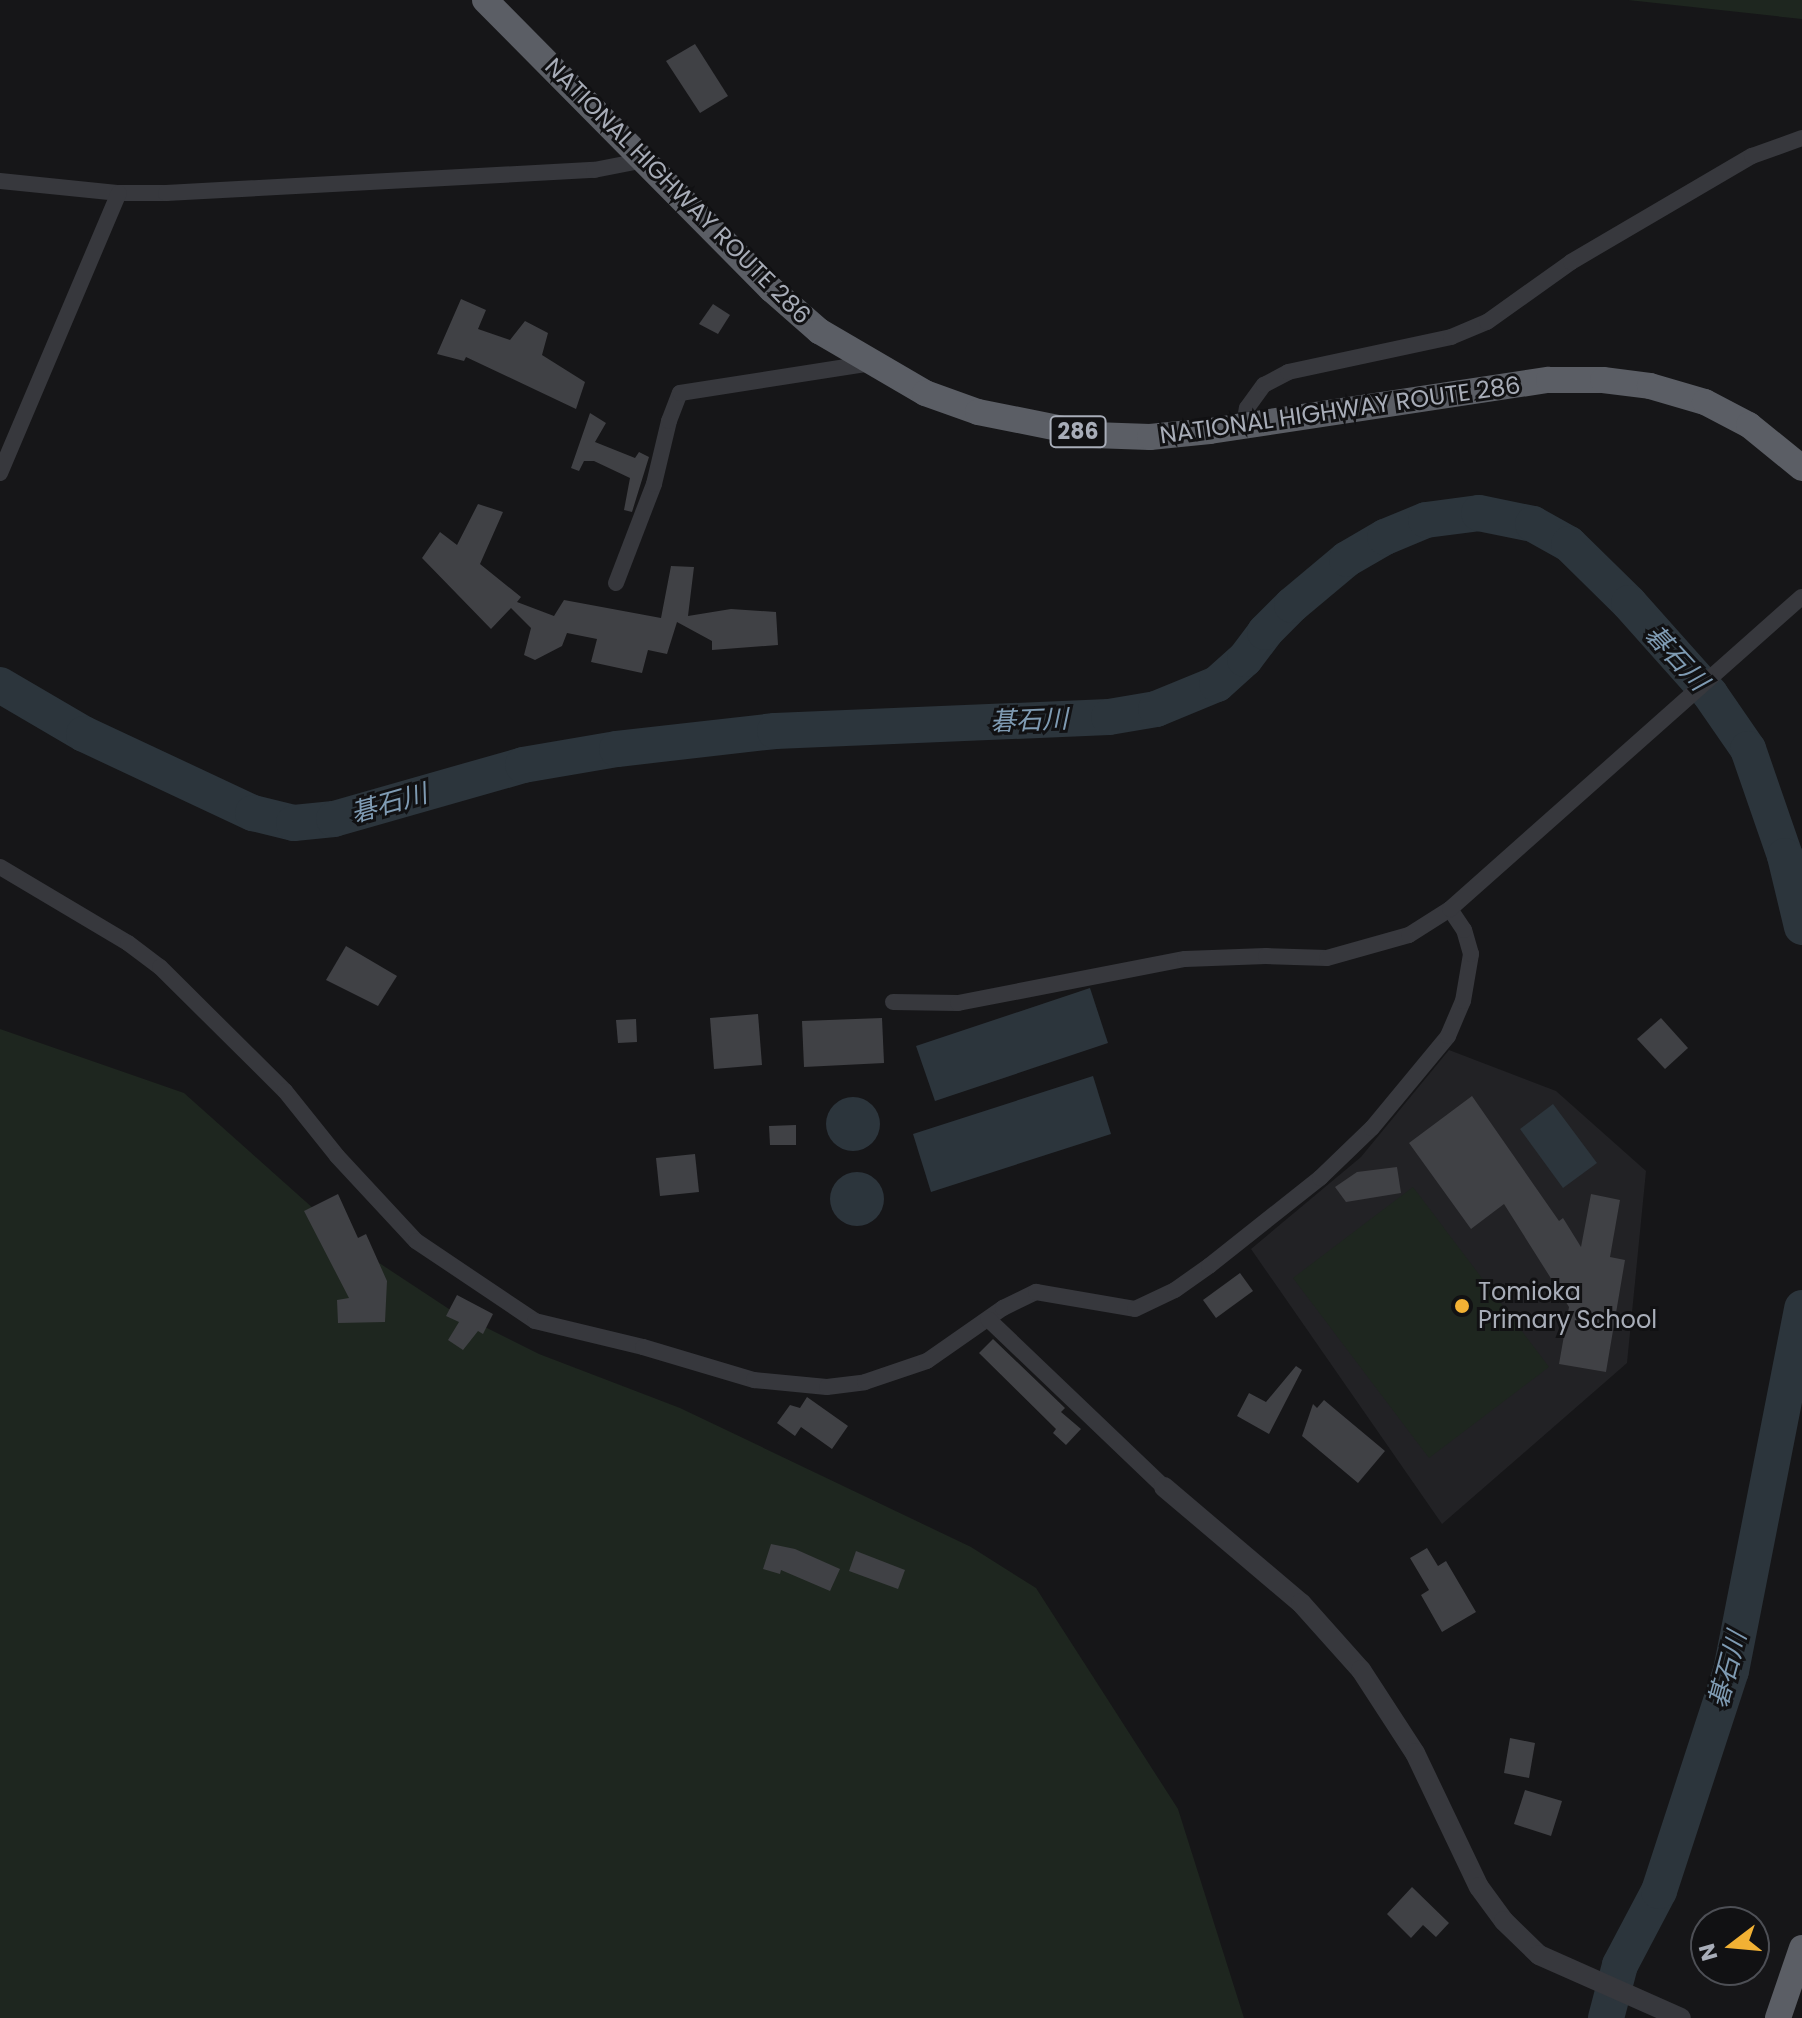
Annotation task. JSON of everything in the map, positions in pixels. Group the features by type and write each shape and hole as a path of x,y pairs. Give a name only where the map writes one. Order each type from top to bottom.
{"highway":[{"name":"NATIONAL HIGHWAY ROUTE 286","path":"485,0 771,289 819,331 925,393 1027,425 1093,435 1150,437 1244,426 1549,380 1603,380 1650,386 1705,402 1749,425 1802,468"},
{"path":"1778,2018 1802,1948"}],"street":[{"path":"1244,426 1247,408 1264,385 1288,372 1451,337 1487,322 1571,262 1752,156 1802,138"},
{"path":"0,181 119,193 594,170 645,160"},
{"path":"0,473 119,193"},
{"path":"616,583 654,484 669,421 680,393 872,363"},
{"path":"893,1002 958,1003 1185,959 1327,958 1409,935 1450,909 1802,597"},
{"path":"0,867 128,943 160,967 285,1091 337,1156 416,1241 535,1321 643,1347 754,1380 827,1387 865,1382 927,1361 988,1319 1036,1292 1135,1309 1175,1290 1209,1266 1320,1178 1372,1128 1448,1036 1463,1001 1471,954 1464,930 1450,909"},
{"path":"988,1319 1164,1487 1301,1603 1361,1670 1415,1753 1479,1887 1504,1921 1539,1955 1681,2018"}],"shaded area":[{"path":"1628,0 1802,0 1802,19"},
{"path":"1090,988 1108,1043 935,1101 916,1046"},
{"path":"0,1029 184,1093 361,1251 449,1309 539,1354 680,1408 971,1547 1036,1588 1178,1809 1244,2018 0,2018"},
{"name":"Tomioka Primary School","path":"1449,1050 1556,1091 1646,1171 1627,1363 1442,1524 1251,1249 1361,1157"},
{"path":"1093,1076 1111,1134 931,1192 913,1134"},
{"path":"853,1097 872,1105 880,1124 872,1143 853,1151 834,1143 826,1124 834,1105"},
{"path":"1553,1104 1597,1163 1563,1188 1520,1129"},
{"path":"857,1172 876,1180 884,1199 876,1218 857,1226 838,1218 830,1199 838,1180"},
{"path":"1413,1187 1549,1367 1429,1458 1293,1278"}],"building":[{"path":"695,44 728,96 700,113 666,61"},
{"path":"461,299 486,310 478,329 510,340 525,321 548,333 542,355 585,382 576,409 466,357 464,361 437,354"},
{"path":"713,304 730,315 718,334 699,324"},
{"path":"590,413 606,423 595,442 635,458 639,452 649,457 632,512 624,510 630,478 594,461 584,461 579,471 571,468"},
{"path":"478,504 503,512 480,564 521,597 517,602 554,616 564,600 661,618 671,566 694,567 688,616 731,609 776,612 778,645 712,650 712,641 677,622 667,654 648,650 642,673 591,662 597,639 567,633 562,646 535,660 524,655 531,628 511,608 491,629 422,558 440,532 457,545"},
{"path":"346,946 397,976 378,1006 326,980"},
{"path":"758,1014 762,1065 714,1069 710,1018"},
{"path":"882,1018 884,1063 804,1067 802,1021"},
{"path":"1661,1018 1688,1048 1665,1069 1637,1039"},
{"path":"636,1019 637,1042 618,1043 616,1020"},
{"path":"1472,1096 1559,1221 1563,1218 1581,1247 1591,1194 1620,1200 1610,1257 1625,1260 1606,1372 1559,1364 1569,1307 1504,1204 1471,1229 1409,1143"},
{"path":"796,1125 796,1145 770,1145 769,1126"},
{"path":"695,1154 699,1192 660,1196 656,1158"},
{"path":"1397,1167 1401,1193 1346,1202 1335,1187 1357,1172"},
{"path":"338,1194 358,1238 366,1234 387,1281 385,1322 338,1323 337,1300 349,1298 304,1211"},
{"path":"1240,1273 1253,1291 1216,1318 1203,1300"},
{"path":"457,1295 493,1314 483,1334 478,1331 463,1350 448,1340 459,1322 446,1316"},
{"path":"993,1339 1065,1408 1061,1412 1081,1429 1066,1445 1053,1433 1056,1429 979,1353"},
{"path":"1296,1366 1302,1370 1269,1434 1237,1416 1249,1393 1266,1402"},
{"path":"807,1397 848,1426 832,1449 801,1427 795,1436 777,1423 790,1405 800,1408"},
{"path":"1324,1400 1385,1451 1358,1483 1302,1436 1313,1404 1317,1408"},
{"path":"771,1544 795,1549 840,1569 830,1591 781,1570 780,1574 763,1569"},
{"path":"1427,1548 1438,1566 1446,1561 1476,1612 1442,1632 1421,1595 1429,1590 1410,1558"},
{"path":"856,1551 905,1570 898,1589 849,1571"},
{"path":"1510,1738 1535,1743 1529,1778 1504,1773"},
{"path":"1525,1790 1562,1801 1551,1836 1514,1824"},
{"path":"1412,1887 1449,1923 1436,1937 1423,1925 1411,1938 1387,1914"}],"waterway":[{"name":"碁石川","path":"0,685 84,734 253,813 294,823 334,819 523,765 617,749 775,731 1109,717 1156,709 1217,684 1245,659 1265,632 1292,605 1347,559 1385,537 1426,520 1479,513 1533,524 1569,544 1629,603 1710,694 1748,749 1785,856 1802,927"},
{"name":"碁石川","path":"1606,2018 1620,1965 1659,1891 1731,1671 1802,1308"}],"place":[{"name":"Tomioka Primary School","path":"1462,1306"}]}
